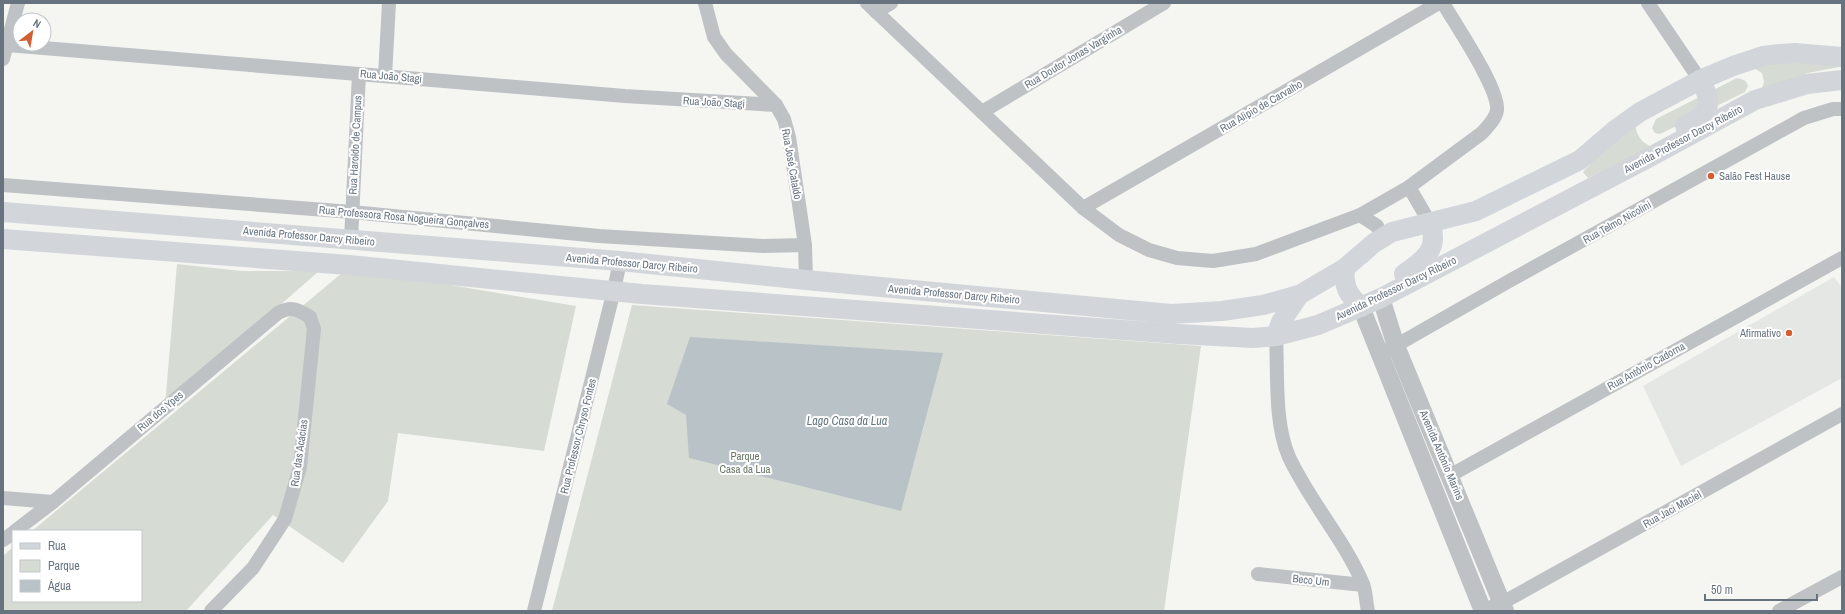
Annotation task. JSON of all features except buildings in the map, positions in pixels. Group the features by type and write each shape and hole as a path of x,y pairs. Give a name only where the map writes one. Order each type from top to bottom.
{"main road":[{"name":"Avenida Professor Darcy Ribeiro","path":"3,212 620,261 1171,314 1215,312 1263,305 1299,295 1345,268 1382,238 1392,232 1476,212 1580,160 1630,118 1700,80 1733,66 1763,56 1795,53 1842,57"},
{"path":"1650,157 1657,145 1665,138 1701,117 1706,112 1709,98 1700,80"},
{"name":"Avenida Professor Darcy Ribeiro","path":"3,239 349,265 585,289 614,290 642,294 1226,337 1276,336 1318,326 1361,307 1650,157 1755,100 1806,84 1842,80"},
{"path":"1386,294 1398,279 1423,261 1429,253 1434,238 1430,223"},
{"path":"1345,268 1345,287 1361,307"},
{"path":"1276,336 1283,318 1299,295"}],"street":[{"path":"5,52 18,3"},
{"path":"385,76 389,3"},
{"name":"Rua José Cataldo","path":"705,3 714,37 719,45 734,63 776,105 784,120 789,137 804,245 806,280"},
{"path":"872,7 891,3"},
{"name":"Rua Doutor Jonas Varginha","path":"982,112 1164,3"},
{"name":"Rua Alipio de Carvalho","path":"1083,208 1439,3"},
{"path":"872,7 1083,208 1119,235 1149,250 1177,258 1213,261 1256,254 1360,215 1409,187 1482,133 1492,122 1496,110 1494,95 1482,70 1443,3"},
{"path":"1651,6 1700,80"},
{"name":"Rua João Stagi","path":"5,52 359,74 625,96 776,105"},
{"name":"Rua Haroldo de Campus","path":"351,240 359,74"},
{"name":"Rua Telmo Nicolini","path":"1389,350 1511,280 1804,118 1833,109 1842,109"},
{"name":"Rua Professora Rosa Nogueira Gonçalves","path":"3,185 352,212 599,236 763,246 804,245"},
{"path":"1409,187 1430,223"},
{"path":"1360,215 1377,226 1382,238"},
{"name":"Rua Antônio Cadorna","path":"1450,475 1842,258"},
{"name":"Rua Professor Chryso Fontes","path":"534,611 620,261"},
{"name":"Avenida Antônio Marins","path":"1386,294 1389,350 1483,611"},
{"name":"Avenida Antônio Marins","path":"1361,307 1389,350 1450,475 1503,607"},
{"name":"Rua dos Ypes","path":"17,530 278,313 288,308 298,310 310,317"},
{"name":"Rua das Acácias","path":"211,611 253,568 285,519 300,467 314,329 310,317"},
{"path":"1276,336 1282,437 1289,456 1308,492 1346,550 1363,585 1368,611"},
{"name":"Rua Jaci Maciel","path":"1483,611 1503,607 1842,414"},
{"path":"3,498 52,502"},
{"name":"Rua dos Ypes","path":"3,540 12,533"},
{"name":"Beco Um","path":"1258,574 1363,585"},
{"path":"1779,611 1842,576"}],"shaded area":[{"name":"Afirmativo","path":"1834,277 1842,288 1842,378 1681,466 1643,386"}],"green space":[{"path":"1836,56 1839,67 1808,73 1761,92 1764,82 1762,73 1749,65"},
{"path":"1737,78 1743,79 1746,82 1748,86 1745,92 1660,134 1655,133 1652,128 1656,119"},
{"path":"1635,125 1640,139 1652,147 1588,178 1583,172 1623,130"},
{"path":"177,264 241,271 319,271 165,406"},
{"path":"348,268 576,306 544,451 398,433 388,501 343,563 273,515 186,611 3,611 3,556 12,548 12,602 142,602 142,530 33,530"},
{"name":"Parque Casa da Lua","path":"632,305 1201,346 1164,611 552,611"}],"water":[{"name":"Lago Casa da Lua","path":"690,337 943,353 901,511 689,458 686,415 667,404"}],"place":[{"name":"Salão Fest Hause","path":"1711,176"},
{"name":"Afirmativo","path":"1789,333"}]}
